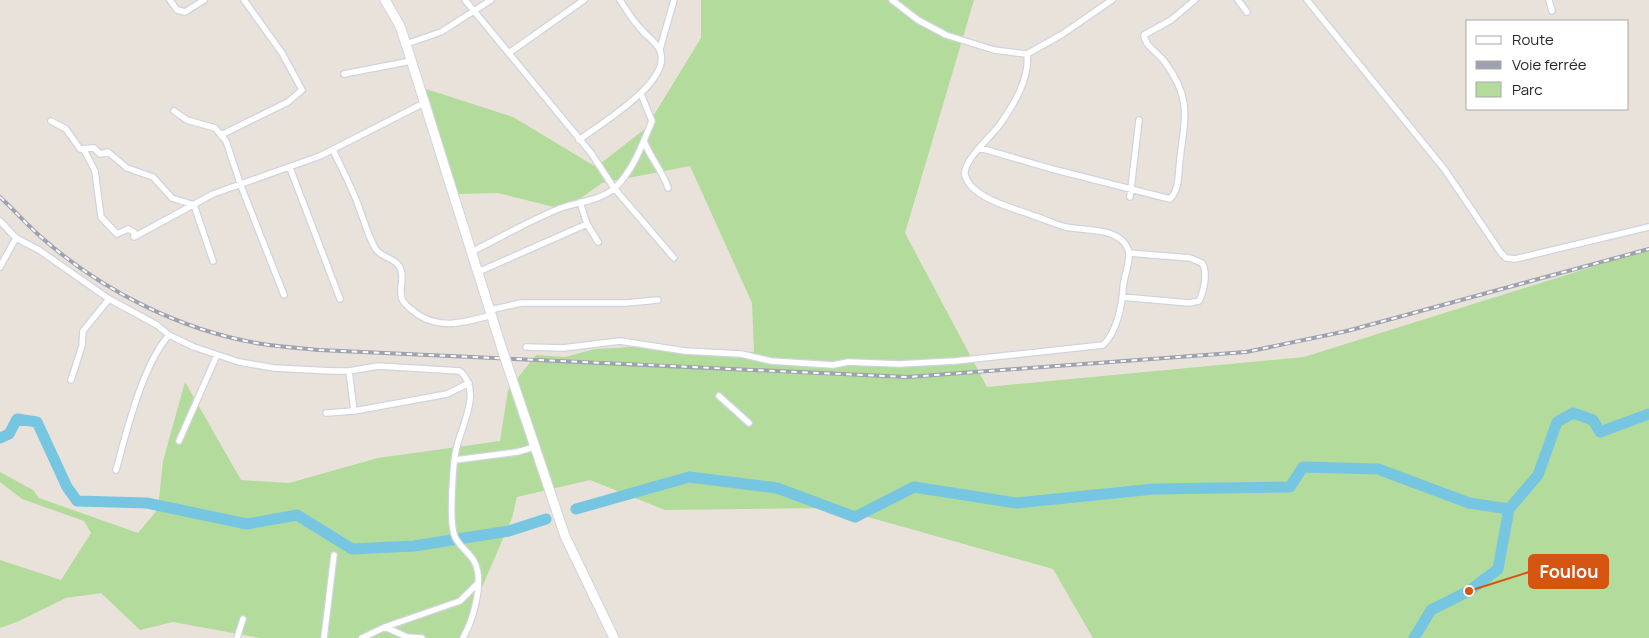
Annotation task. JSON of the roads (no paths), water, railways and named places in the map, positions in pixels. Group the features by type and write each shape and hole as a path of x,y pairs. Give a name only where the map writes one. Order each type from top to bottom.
{"street":[{"path":"170,0 181,12 185,12 204,0"},
{"path":"221,135 288,102 302,90 282,53 244,0"},
{"path":"385,0 400,26 502,349 565,536 614,638"},
{"path":"465,0 580,140 614,188 674,258"},
{"path":"406,44 441,32 491,0"},
{"path":"509,53 584,0"},
{"path":"580,140 641,94 656,76 663,57 660,49 639,28 620,0"},
{"path":"660,49 674,0"},
{"path":"892,0 918,20 946,34 994,50 1027,54 1061,35 1112,0"},
{"path":"980,148 1170,199 1178,184 1184,140 1184,96 1164,61 1144,41 1144,35 1172,20 1195,0"},
{"path":"1238,0 1247,12"},
{"path":"1307,0 1322,21 1445,170 1506,258 1515,259 1649,227"},
{"path":"1549,0 1552,11"},
{"path":"526,347 563,348 620,341 684,351 741,354 798,363 834,365 848,362 899,364 955,361 1103,345 1110,339 1122,297 1129,253 1120,238 1097,231 1066,227 1011,209 976,189 966,177 964,171 969,160 1000,125 1011,107 1028,72 1027,54"},
{"path":"344,74 411,61"},
{"path":"471,252 515,228 580,202 603,196 614,188 636,161 652,121 641,94"},
{"path":"51,121 66,129 78,147 84,150 95,171 101,217 117,234 128,229 134,232 134,237 213,194 290,168 332,150 424,103"},
{"path":"174,111 187,120 215,128 221,135 232,155 240,186 284,295"},
{"path":"1130,197 1138,120"},
{"path":"644,140 648,152 666,178 668,188"},
{"path":"84,150 94,148 100,154 108,152 127,168 154,177 172,198 194,205"},
{"path":"332,150 349,183 374,246 383,258 396,262 400,267 402,274 401,297 418,316 440,324 463,323 521,303 626,304 658,300"},
{"path":"290,168 340,299"},
{"path":"580,202 587,224 598,242"},
{"path":"194,205 213,261"},
{"path":"0,220 16,238 39,250 109,299 157,325 169,335 239,362 274,368 349,371 378,366 460,371 469,383 470,406 460,432 455,460 452,514 454,535 476,565 478,583 473,618 463,638"},
{"path":"478,272 587,224"},
{"path":"0,267 16,238"},
{"path":"1122,297 1189,303 1199,301 1202,294 1205,268 1202,263 1190,258 1129,253"},
{"path":"71,380 82,346 83,331 109,299"},
{"path":"116,470 128,424 143,385 153,360 169,335"},
{"path":"179,441 218,355"},
{"path":"349,371 354,411"},
{"path":"326,413 354,411 447,394 469,383"},
{"path":"719,396 749,423"},
{"path":"455,460 517,452 535,447"},
{"path":"324,638 334,555"},
{"path":"362,638 385,627 460,601 478,583"},
{"path":"237,638 243,620"},
{"path":"385,627 407,637 422,638"}],"waterway":[{"path":"1414,638 1431,610 1469,591 1498,569 1509,509 1538,475 1557,422 1573,413 1593,420 1600,432 1649,414"},
{"path":"0,438 9,434 17,419 37,422 67,487 77,501 147,503 247,524 297,515 352,549 414,546 509,531 546,519"},
{"path":"576,509 689,477 777,488 855,517 914,487 1016,503 1154,489 1290,487 1303,467 1378,469 1469,503 1509,509"}],"railway":[{"path":"0,197 65,257 117,291 173,319 232,338 262,344 319,350 908,377 1246,352 1347,331 1649,249"}],"place":[{"name":"Foulou","path":"1469,591"}]}
